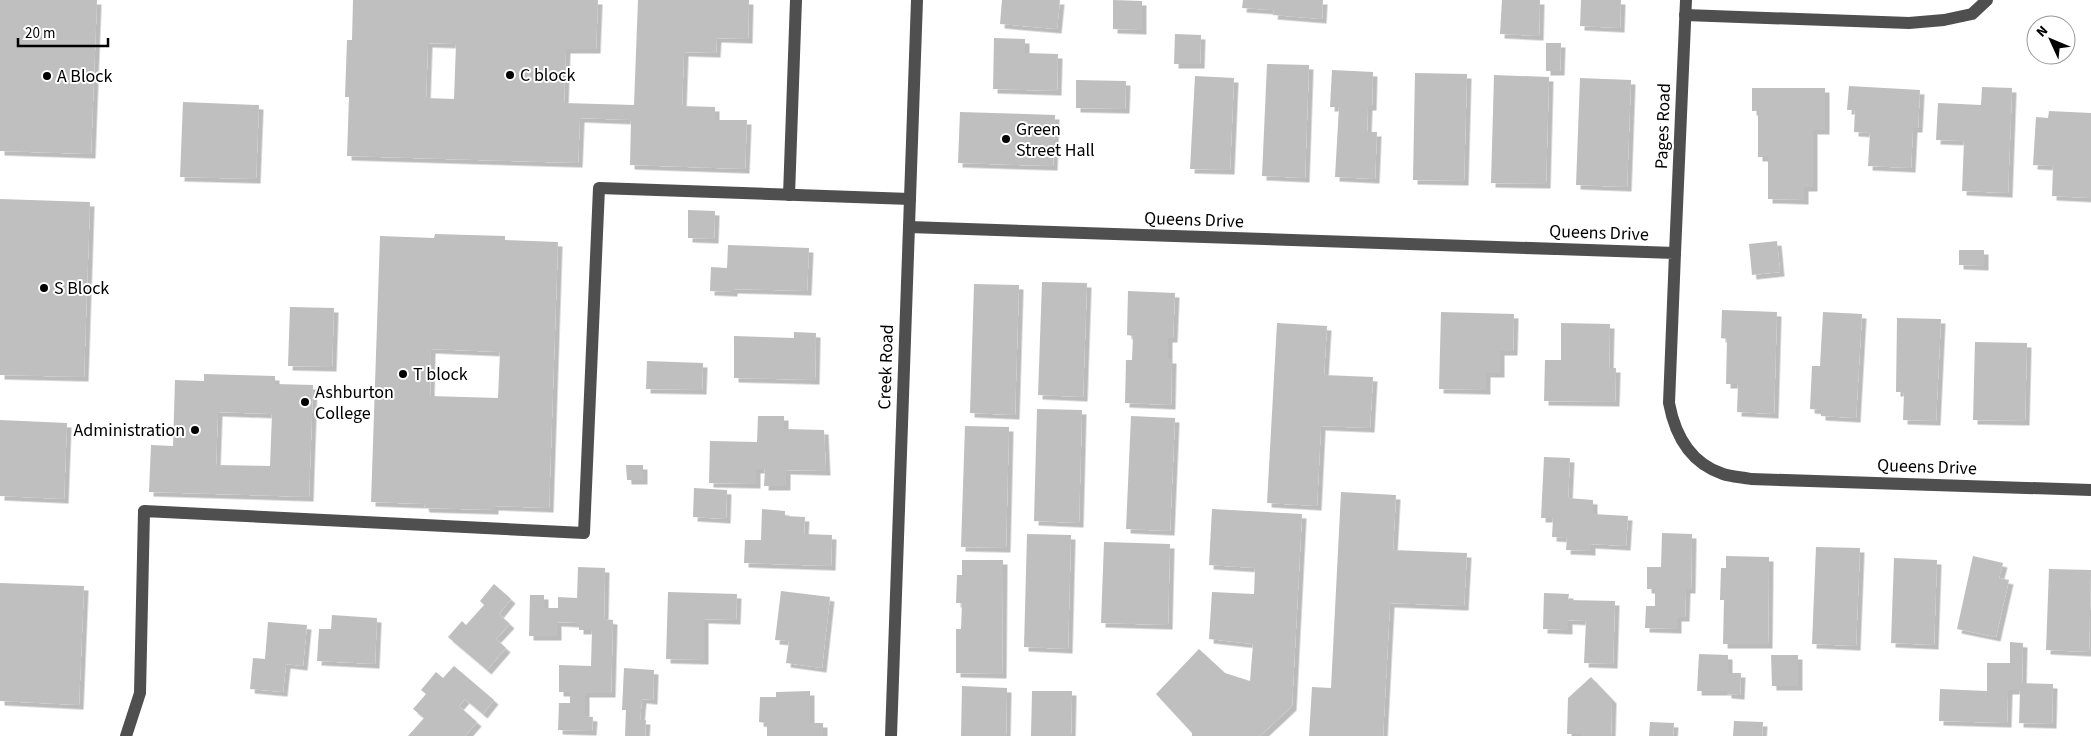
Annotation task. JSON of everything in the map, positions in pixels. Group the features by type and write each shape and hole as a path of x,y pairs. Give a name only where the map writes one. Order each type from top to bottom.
{"street":[{"path":"789,195 796,0"},
{"name":"Creek Road","path":"891,736 917,0"},
{"name":"Pages Road","path":"1675,253 1686,0"},
{"path":"1685,15 1909,23 1944,20 1972,14 1986,0"},
{"path":"126,736 140,693 144,511 584,533 599,188 910,199"},
{"name":"Queens Drive","path":"909,228 1675,253 1669,403 1672,424 1682,444 1701,463 1723,474 1751,479 2091,490"}],"building":[{"name":"A Block","path":"0,0 97,0 91,154 0,151"},
{"name":"C block","path":"353,0 598,0 596,49 566,49 564,103 634,105 638,0 749,0 748,39 717,38 716,53 684,52 682,106 715,107 715,120 747,120 745,169 630,165 631,120 580,118 578,163 347,156 349,97 345,97 347,40 352,40","holes":["428,43 456,44 454,99 426,98"]},
{"path":"1002,0 1060,0 1057,29 1000,24"},
{"path":"1113,0 1142,1 1142,30 1113,29"},
{"path":"1243,0 1323,0 1322,19 1273,15 1274,10 1242,8"},
{"path":"1502,0 1540,0 1539,36 1500,34"},
{"path":"1581,0 1621,0 1620,28 1580,26"},
{"path":"1175,34 1201,35 1200,64 1174,64"},
{"path":"994,38 1025,39 1025,53 1058,54 1057,91 993,89"},
{"path":"1546,43 1561,43 1560,71 1546,71"},
{"path":"1267,64 1309,65 1305,178 1262,176"},
{"path":"1332,70 1373,72 1372,106 1368,106 1367,132 1377,132 1375,179 1335,177 1339,107 1330,107"},
{"path":"1415,73 1467,74 1464,181 1413,180"},
{"path":"1494,75 1549,77 1546,184 1491,183"},
{"path":"1195,76 1234,78 1230,170 1190,169"},
{"path":"1580,78 1631,80 1627,187 1576,185"},
{"path":"1076,80 1126,81 1125,109 1076,108"},
{"path":"1849,86 1920,90 1918,128 1913,128 1911,168 1868,166 1870,133 1854,132 1855,110 1847,110"},
{"path":"1982,87 2012,88 2008,193 1962,191 1964,141 1936,140 1938,103 1981,105"},
{"path":"1752,88 1825,88 1825,130 1813,130 1813,187 1804,187 1804,200 1768,199 1768,157 1758,157 1758,111 1752,111"},
{"path":"183,102 259,105 256,179 180,177"},
{"path":"2049,111 2091,113 2091,198 2052,196 2053,166 2033,165 2036,117 2048,118"},
{"name":"Green Street Hall","path":"960,112 1055,115 1053,166 958,163"},
{"name":"S Block","path":"0,199 90,202 84,377 0,375"},
{"path":"688,210 715,211 714,239 688,238"},
{"name":"T block","path":"435,234 505,236 505,240 558,242 549,508 494,506 494,510 425,508 424,504 371,502 380,236 434,238","holes":["431,349 500,352 498,398 430,396"]},
{"path":"1777,241 1780,272 1752,275 1749,244"},
{"path":"728,245 809,248 807,291 733,289 733,292 710,291 711,267 727,268"},
{"path":"1959,250 1984,250 1984,266 1959,265"},
{"path":"1042,282 1087,283 1083,397 1038,395"},
{"path":"974,284 1019,285 1015,415 970,413"},
{"path":"1128,291 1175,293 1173,338 1168,338 1168,359 1172,359 1171,405 1125,403 1126,360 1132,360 1133,336 1127,335"},
{"path":"290,307 334,308 332,367 288,366"},
{"path":"1722,310 1777,312 1774,414 1737,412 1738,384 1726,384 1727,339 1721,338"},
{"path":"1441,312 1514,314 1513,351 1500,351 1500,373 1486,373 1486,390 1439,389"},
{"path":"1823,312 1862,314 1856,418 1821,416 1821,410 1810,409 1812,366 1820,366"},
{"path":"1897,318 1941,319 1936,421 1903,420 1904,392 1896,392"},
{"path":"1277,323 1327,326 1324,375 1373,377 1370,428 1321,426 1317,506 1267,503"},
{"path":"1561,323 1610,324 1609,368 1616,368 1615,402 1544,401 1545,360 1561,360"},
{"path":"794,332 816,333 815,380 734,378 734,336 794,338"},
{"path":"1975,342 2027,343 2025,421 1973,420"},
{"path":"647,361 703,363 702,390 646,389"},
{"name":"Administration","path":"204,374 275,376 275,384 313,385 309,497 149,492 151,445 173,446 175,380 204,381","holes":["218,412 272,414 270,466 216,465"]},
{"path":"1037,409 1082,410 1079,523 1034,521"},
{"path":"758,416 784,416 784,429 824,430 826,471 786,470 786,486 764,486 765,469 756,469 756,484 709,483 710,441 757,442"},
{"path":"1131,416 1175,418 1170,531 1126,529"},
{"path":"0,420 67,423 64,499 0,496"},
{"path":"965,426 1009,427 1006,548 961,547"},
{"path":"1544,457 1570,458 1568,498 1593,500 1593,514 1628,516 1626,546 1591,544 1591,551 1566,550 1567,538 1552,537 1553,518 1541,518"},
{"path":"626,465 643,465 643,480 627,480"},
{"path":"694,488 727,490 726,519 693,517"},
{"path":"1341,492 1396,495 1393,550 1467,553 1464,606 1390,603 1383,736 1309,736 1312,687 1331,688"},
{"path":"762,509 785,511 785,516 805,517 804,534 832,535 831,566 744,563 745,540 761,540"},
{"path":"1212,509 1302,514 1292,706 1260,736 1192,736 1192,733 1156,694 1199,649 1225,673 1250,681 1253,644 1209,639 1212,592 1254,594 1255,568 1209,565"},
{"path":"1662,533 1692,534 1691,589 1686,589 1685,617 1677,617 1677,629 1645,628 1646,606 1655,606 1655,589 1647,589 1647,567 1661,567"},
{"path":"1027,534 1071,535 1068,649 1024,647"},
{"path":"1104,542 1170,544 1168,625 1101,623"},
{"path":"1816,547 1860,548 1856,646 1812,644"},
{"path":"1726,556 1769,557 1768,644 1723,644 1724,600 1720,600 1721,568 1726,568"},
{"path":"1973,556 2003,563 1999,578 2009,580 1996,637 1957,629"},
{"path":"1894,558 1937,560 1934,645 1891,643"},
{"path":"962,560 1003,560 1002,674 956,673 956,629 961,629 962,603 956,603 957,575 962,575"},
{"path":"578,567 605,568 604,619 613,620 611,693 585,693 585,716 593,717 592,731 558,730 559,703 570,703 570,692 559,692 559,665 591,666 592,630 579,630 579,623 557,622 557,636 529,636 530,595 544,595 544,608 558,608 558,597 577,598"},
{"path":"2049,569 2091,570 2089,652 2046,650"},
{"path":"0,583 84,586 79,705 0,701"},
{"path":"494,584 511,599 499,614 510,624 496,639 506,648 487,670 448,637 462,621 466,625 484,605 480,601"},
{"path":"781,591 830,597 822,668 786,663 789,641 775,640"},
{"path":"668,592 737,594 736,620 704,619 704,660 666,659"},
{"path":"1544,593 1569,594 1568,600 1615,601 1613,664 1584,663 1586,621 1568,620 1568,630 1543,629"},
{"path":"332,615 377,618 375,664 317,661 319,629 331,629"},
{"path":"268,622 307,625 303,666 286,664 283,692 250,689 253,658 265,659"},
{"path":"2010,642 2023,643 2022,683 2053,684 2052,724 2019,723 2020,690 2008,690 2007,723 1939,721 1940,689 1987,691 1987,663 2010,663"},
{"path":"1699,654 1728,655 1728,673 1741,673 1740,695 1727,694 1727,691 1697,691"},
{"path":"1771,655 1798,655 1798,686 1772,686"},
{"path":"454,666 494,700 483,714 465,699 459,706 477,722 465,736 408,736 424,718 413,709 426,694 421,690 436,672 443,678"},
{"path":"624,668 654,670 653,700 642,699 640,720 646,720 645,736 625,736 626,710 622,710"},
{"path":"1591,677 1612,699 1611,736 1567,734 1568,698"},
{"path":"962,686 1007,688 1006,736 961,736"},
{"path":"810,691 810,723 823,723 823,736 767,736 767,723 759,722 760,697 776,697 776,692"},
{"path":"1032,691 1072,691 1071,736 1031,736"},
{"path":"1734,721 1763,722 1762,736 1733,736"},
{"path":"1650,722 1674,723 1673,736 1649,736"}],"place":[{"name":"C block","path":"510,75"},
{"name":"A Block","path":"47,76"},
{"name":"Green Street Hall","path":"1006,139"},
{"name":"S Block","path":"44,288"},
{"name":"T block","path":"403,374"},
{"name":"Ashburton College","path":"305,402"},
{"name":"Administration","path":"195,430"}]}
